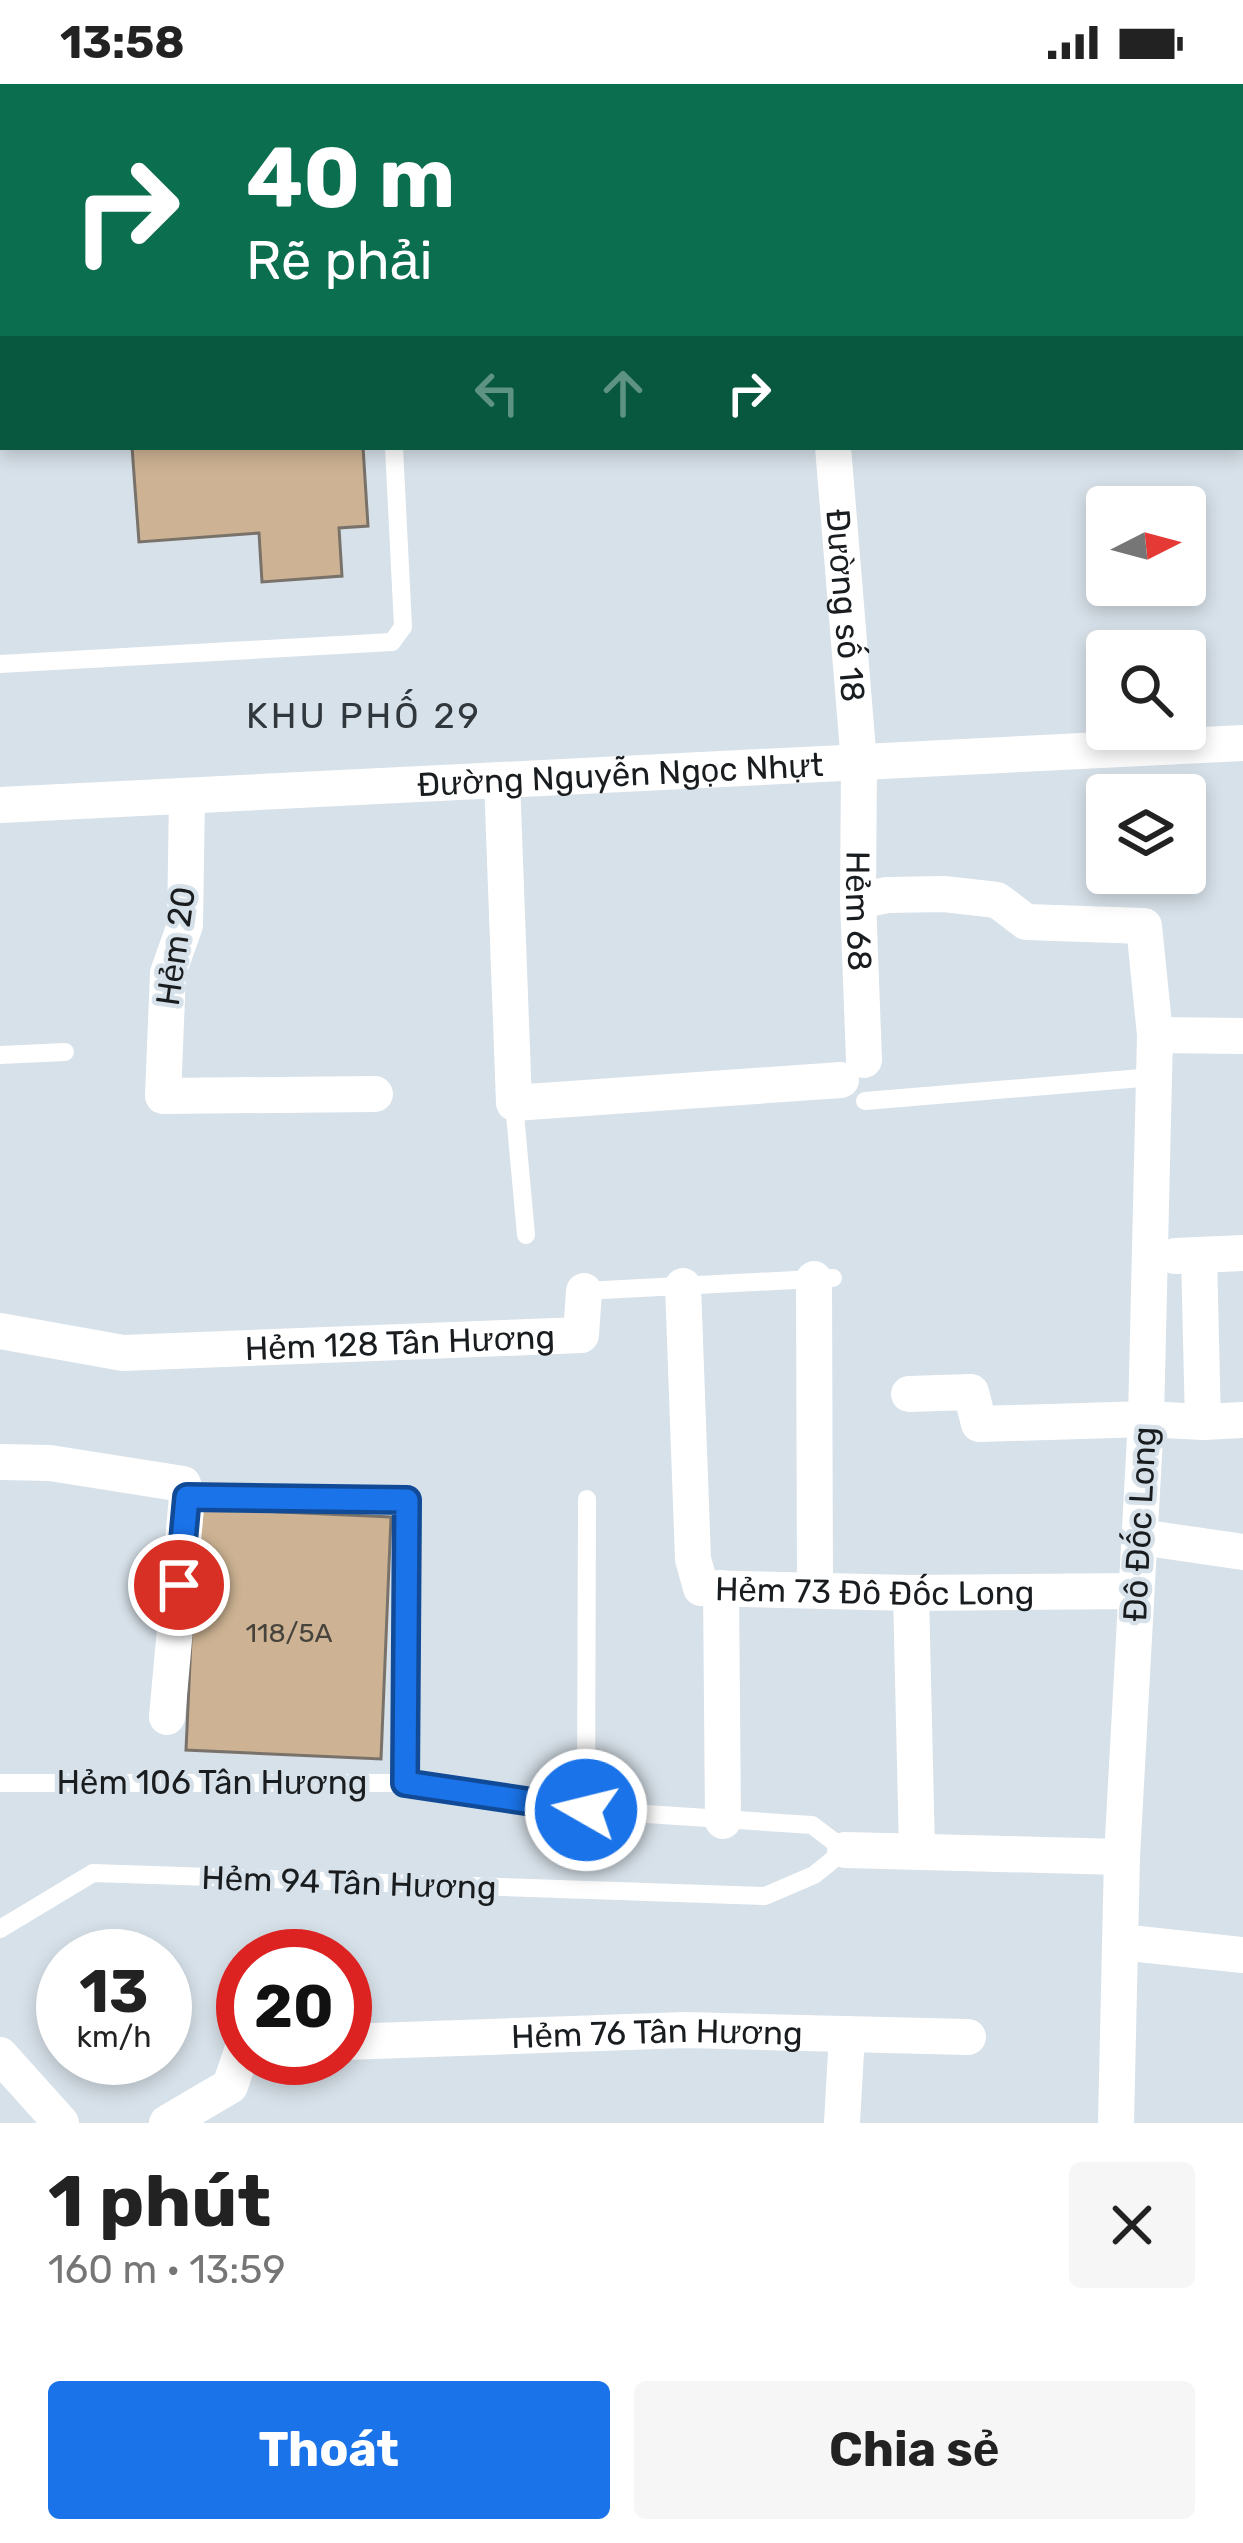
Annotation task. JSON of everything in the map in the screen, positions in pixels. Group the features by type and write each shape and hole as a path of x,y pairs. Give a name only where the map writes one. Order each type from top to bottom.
{"street":[{"name":"Đường số 18","path":"833,450 859,763"},
{"name":"Đường Nguyễn Ngọc Nhựt","path":"0,805 1243,743"},
{"name":"Hẻm 68","path":"857,1080 859,763"},
{"path":"502,780 514,1103 857,1080"},
{"name":"Hẻm 20","path":"188,796 185,925 168,974 163,1096 375,1094"},
{"name":"Đô Đốc Long","path":"858,901 887,895 944,894 998,900 1009,905 1015,918 1026,922 1144,926 1155,1035 1146,1419 1122,1857 1116,2123"},
{"path":"1155,1035 1243,1036"},
{"path":"1148,1257 1243,1253"},
{"path":"1199,1256 1203,1423"},
{"path":"815,1589 824,1278"},
{"name":"Hẻm 73 Đô Đốc Long","path":"683,1286 693,1558 701,1588 1135,1591"},
{"name":"Hẻm 128 Tân Hương","path":"0,1331 123,1353 580,1335 584,1292"},
{"path":"909,1394 971,1392 979,1424 1243,1420"},
{"path":"0,1462 50,1463 183,1484 187,1497 167,1717"},
{"path":"1140,1537 1243,1552"},
{"path":"721,1588 723,1822"},
{"path":"911,1593 917,1851"},
{"path":"845,1850 1122,1857"},
{"path":"1120,1942 1243,1955"},
{"name":"Hẻm 76 Tân Hương","path":"372,2041 685,2030 968,2037"},
{"path":"842,2123 847,2034"},
{"path":"0,2055 61,2123"},
{"path":"166,2123 230,2085"}],"lane":[{"path":"0,664 392,642 403,627 394,450"},
{"path":"0,1055 64,1052"},
{"path":"857,1080 1153,1077"},
{"path":"514,1103 526,1234"},
{"name":"Hẻm 128 Tân Hương","path":"584,1292 824,1278"},
{"path":"187,1497 407,1500 405,1783"},
{"path":"586,1810 587,1498"},
{"name":"Hẻm 106 Tân Hương","path":"0,1783 405,1783 586,1810 812,1825 845,1850"},
{"name":"Hẻm 94 Tân Hương","path":"0,1929 93,1874 765,1896 814,1875 845,1850"}],"building":[{"path":"132,450 363,450 368,526 339,528 342,576 262,582 259,533 139,542"},
{"path":"197,1508 391,1517 381,1759 186,1750"}],"district":[{"name":"KHU PHỐ 29","path":"364,715"}],"route":[{"path":"179,1585 187,1497 407,1500 405,1783 586,1810"}]}
